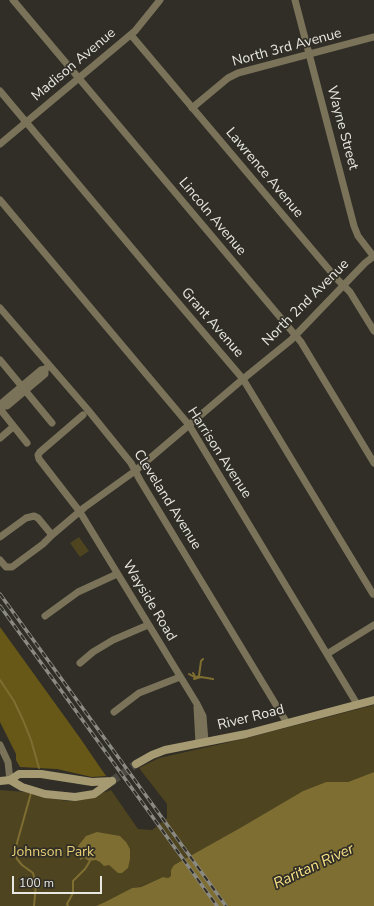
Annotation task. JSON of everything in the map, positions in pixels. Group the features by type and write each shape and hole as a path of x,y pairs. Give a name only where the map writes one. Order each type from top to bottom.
{"street":[{"name":"Lincoln Avenue","path":"13,0 301,342 374,463"},
{"name":"Madison Avenue","path":"0,144 131,35 160,0"},
{"name":"Wayne Street","path":"294,0 354,226 358,236 374,257"},
{"name":"Lawrence Avenue","path":"131,35 343,286 350,292 374,331"},
{"name":"North 3rd Avenue","path":"192,108 228,78 238,73 374,38"},
{"name":"Grant Avenue","path":"0,91 243,379 374,593"},
{"name":"Harrison Avenue","path":"0,200 189,425 357,704"},
{"name":"North 2nd Avenue","path":"0,560 6,567 12,567 43,544 80,512 135,471 295,336 365,263 374,257"},
{"name":"Cleveland Avenue","path":"0,308 47,368 102,428 131,463 287,724"},
{"path":"0,360 52,423"},
{"path":"27,443 13,427 1,408 3,402 24,388 41,370 47,368"},
{"name":"Wayside Road","path":"82,415 40,452 38,456 39,459 80,512 204,716 202,743"},
{"path":"0,438 13,427"},
{"path":"0,536 26,518 34,516 38,518 52,535"},
{"path":"45,616 78,592 117,574"},
{"path":"80,663 93,652 113,640 148,625"},
{"path":"327,654 374,625"},
{"path":"114,712 139,693 180,677"},
{"name":"River Road","path":"136,764 165,750 246,734 374,700"},
{"path":"0,745 8,762 10,780"},
{"path":"0,781 10,780 18,774 41,774 92,782 112,781 94,794 75,798 45,794 22,787 10,780"}],"green space":[{"path":"79,537 89,551 80,557 70,543"},
{"name":"Johnson Park","path":"374,705 374,772 348,782 326,782 303,791 174,865 171,876 168,878 163,877 140,887 132,888 96,906 0,906 0,790 26,792 67,801 83,800 111,790 138,829 152,830 167,818 167,804 139,768 159,758 243,739"}],"shaded area":[{"path":"0,627 106,776 92,777 57,769 20,767 16,760 16,754 0,722"}],"water":[{"name":"Raritan River","path":"374,772 374,906 96,906 132,888 141,887 163,877 168,878 171,876 171,870 174,865 303,791 326,782 348,782"},
{"path":"97,832 120,836 126,842 130,849 130,859 128,868 122,873 118,873 109,865 104,866 96,860 89,861 84,858 80,860 78,846 86,836"}],"waterway":[{"path":"197,677 199,676 201,661 203,659"},
{"path":"193,673 196,678"},
{"path":"189,674 196,678"},
{"path":"194,679 201,677 213,679"},
{"path":"0,680 14,701 23,720 31,740 39,768"},
{"path":"31,793 15,850 17,859 22,865 33,873 36,884 34,906"},
{"path":"68,906 67,904 73,893 73,881 85,869 90,861"}],"tunnel":[{"path":"112,781 136,764"}],"railway":[{"path":"0,594 226,906"},
{"path":"0,606 217,906"}]}
